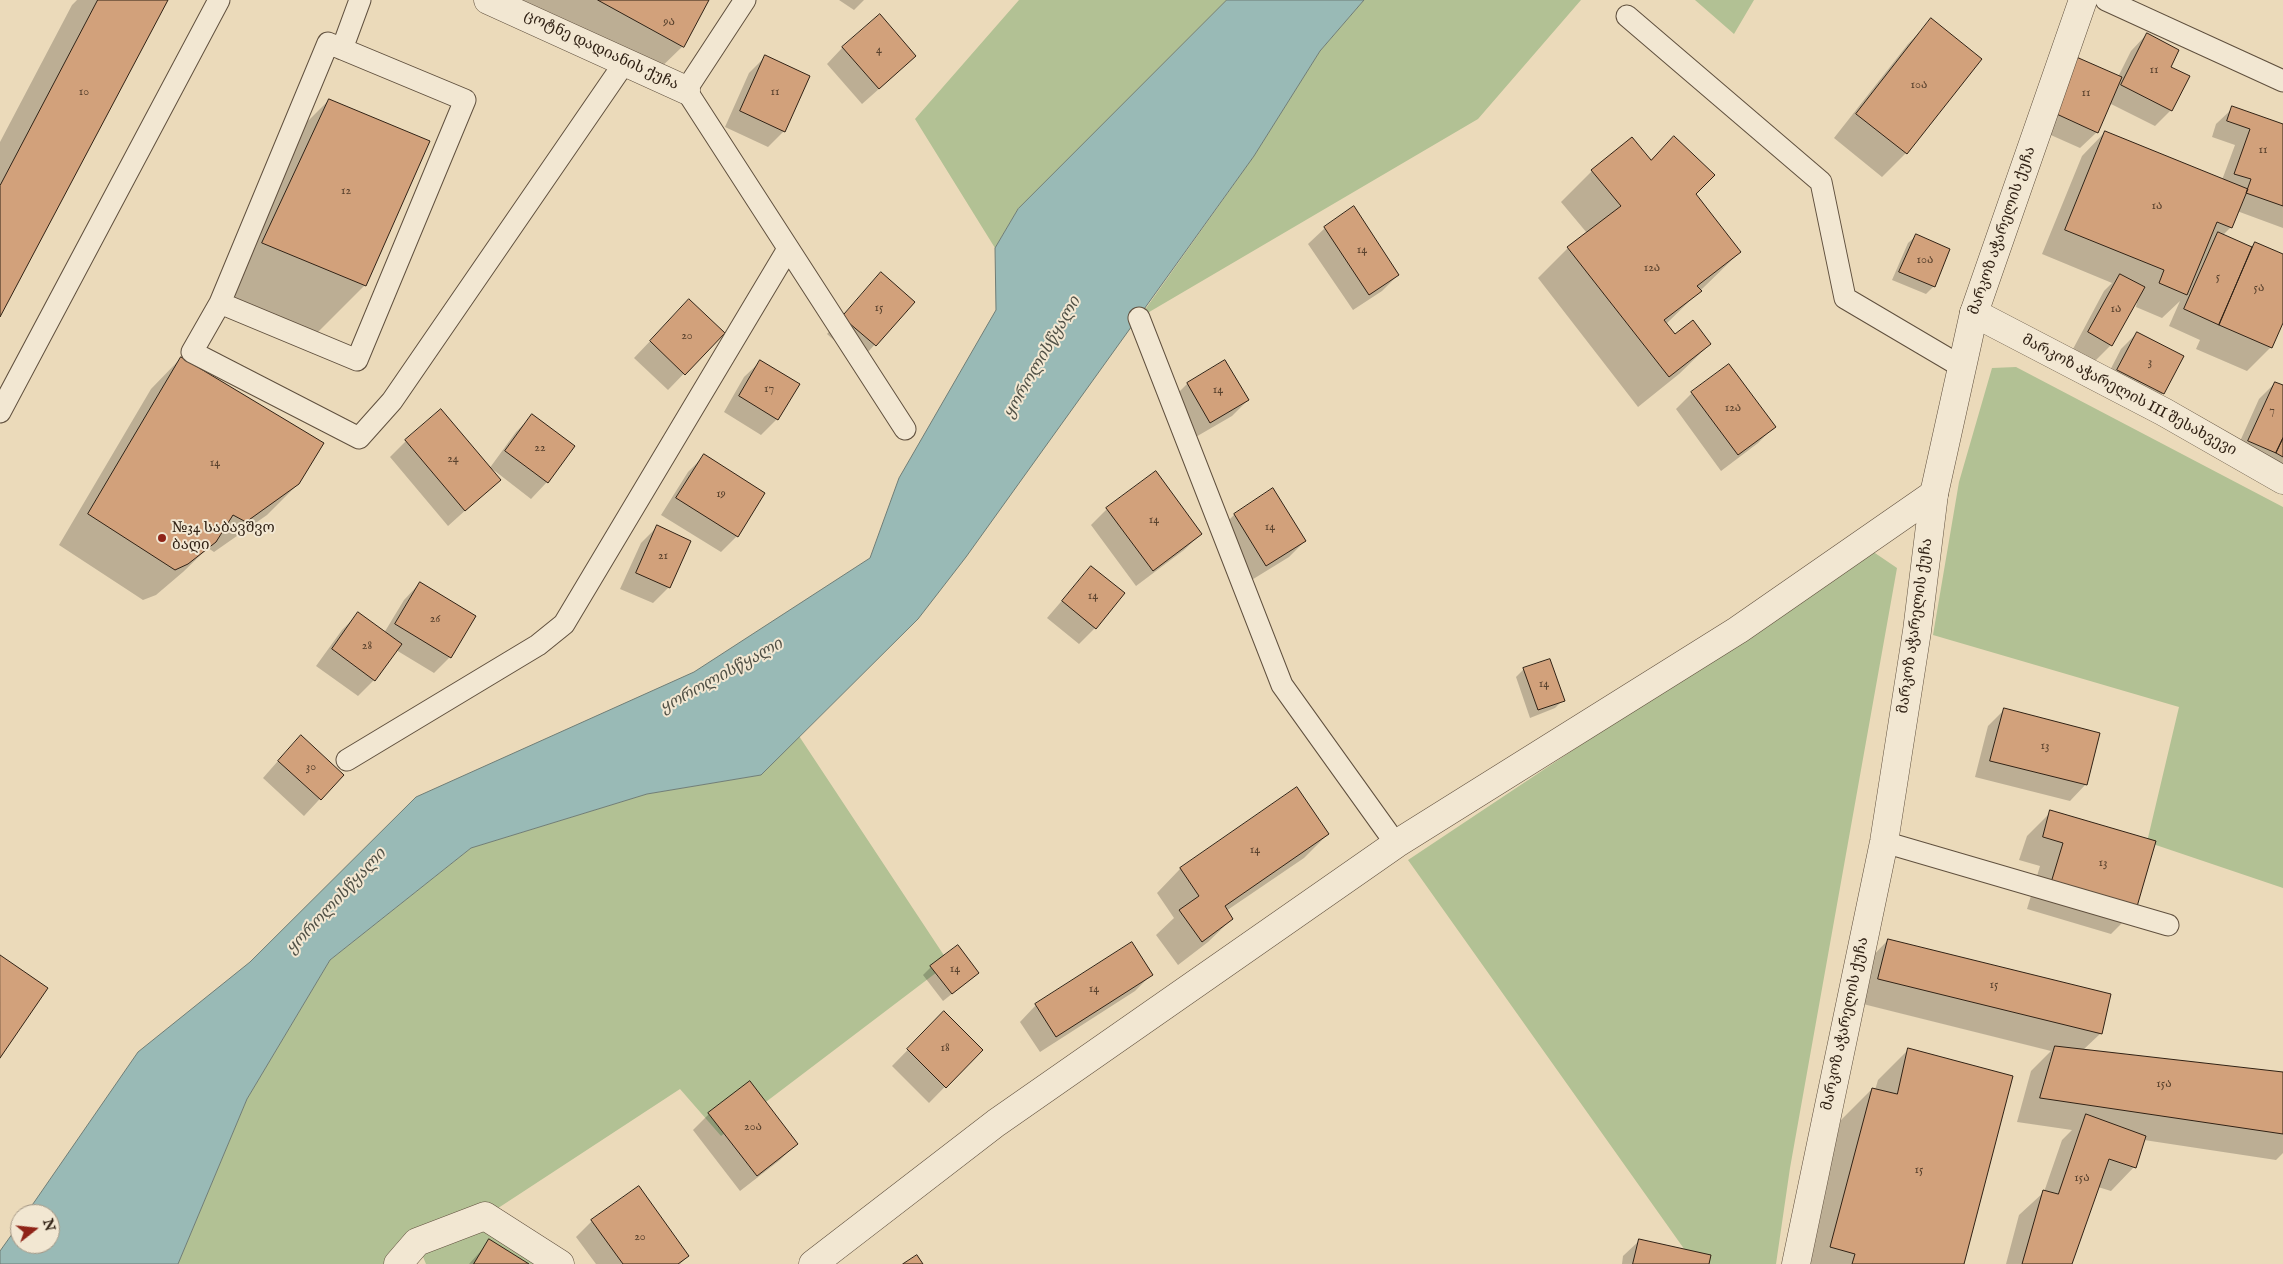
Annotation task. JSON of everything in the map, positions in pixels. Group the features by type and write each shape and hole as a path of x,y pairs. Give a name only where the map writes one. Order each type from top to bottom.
{"street":[{"name":"ცოტნე დადიანის ქუჩა","path":"488,0 686,90"},
{"name":"მარკოზ აჭარელის ქუჩა","path":"1796,1264 1884,842 1917,630 1934,494 1974,313 2083,0"},
{"name":"მარკოზ აჭარელის III შესახვევი","path":"1974,313 2164,412 2283,480"},
{"path":"813,1264 996,1123 1396,844 1738,630 1934,494"},
{"path":"398,1264 417,1242 486,1216 560,1264"}],"lane":[{"path":"0,412 219,0"},
{"path":"342,48 360,0"},
{"path":"745,0 686,90 905,429"},
{"path":"2106,0 2283,82"},
{"path":"1627,16 1821,182 1845,298 1962,367"},
{"path":"220,303 357,360 465,100 328,43 220,303 192,352 359,438 392,401 625,62"},
{"path":"348,760 538,645 564,624 788,249"},
{"path":"1139,318 1282,685 1396,844"},
{"path":"1884,842 2168,925"}],"green space":[{"path":"1019,0 1227,0 1018,209 995,248 915,119"},
{"path":"1364,0 1581,0 1478,119 1139,318 1254,156 1320,51"},
{"path":"1695,0 1754,0 1734,34"},
{"path":"2016,367 2283,507 2283,888 2147,842 2179,707 1933,635 1959,482 1992,368"},
{"path":"1872,551 1897,568 1790,1168 1776,1264 1680,1264 1687,1253 1408,860"},
{"path":"799,736 949,963 721,1136 680,1089 486,1216 560,1264 426,1264 417,1242 398,1264 178,1264 247,1099 330,960 471,848 647,794 761,775"}],"water":[{"name":"ყოროლისწყალი","path":"1227,0 1364,0 1320,51 1254,156 966,557 918,619 761,775 647,794 471,848 330,960 247,1099 178,1264 0,1264 0,1251 10,1237 10,1254 60,1254 60,1204 33,1204 138,1052 250,962 416,797 694,672 870,558 899,478 996,310 995,248 1018,209"}],"building":[{"path":"98,0 168,0 0,317 0,186"},
{"path":"598,0 709,0 684,47"},
{"path":"880,14 916,56 879,89 842,47"},
{"path":"1931,18 1982,59 1907,154 1856,114"},
{"path":"2147,33 2179,50 2171,67 2190,76 2172,111 2121,85"},
{"path":"765,55 810,76 785,132 740,111"},
{"path":"2074,56 2122,77 2098,133 2050,111"},
{"path":"329,99 430,141 366,286 262,243"},
{"path":"2232,106 2283,124 2283,206 2246,193 2251,179 2234,174 2250,129 2227,121"},
{"path":"2105,131 2248,189 2232,228 2217,222 2187,295 2159,283 2164,270 2065,230"},
{"path":"1674,136 1715,175 1696,194 1741,252 1697,286 1702,291 1664,320 1675,334 1693,320 1711,344 1669,377 1567,247 1621,206 1591,170 1632,137 1651,160"},
{"path":"1354,206 1399,275 1369,295 1324,227"},
{"path":"2218,232 2252,247 2219,325 2184,309"},
{"path":"1916,234 1950,249 1935,287 1899,272"},
{"path":"2255,242 2283,254 2283,323 2272,348 2219,325"},
{"path":"881,272 915,302 876,346 842,317"},
{"path":"2120,274 2145,287 2112,346 2088,332"},
{"path":"689,299 725,333 685,375 650,341"},
{"path":"2137,332 2184,356 2164,394 2117,370"},
{"path":"181,357 324,443 299,484 246,522 233,515 216,542 188,564 175,570 88,514"},
{"path":"760,360 800,384 778,420 739,396"},
{"path":"1225,360 1249,400 1210,423 1187,383"},
{"path":"1729,364 1776,427 1738,455 1691,392"},
{"path":"2275,382 2283,385 2283,438 2276,453 2248,441"},
{"path":"441,409 501,480 465,511 405,440"},
{"path":"532,414 575,446 548,483 505,451"},
{"path":"2283,438 2283,457 2276,453"},
{"path":"704,454 765,493 738,537 676,498"},
{"path":"1156,471 1202,534 1153,571 1106,508"},
{"path":"1273,488 1306,541 1266,566 1234,514"},
{"path":"657,525 691,541 670,588 636,573"},
{"path":"1091,566 1125,593 1096,629 1062,601"},
{"path":"420,582 476,616 451,658 395,624"},
{"path":"358,612 402,644 375,681 332,649"},
{"path":"1550,659 1565,701 1538,710 1523,668"},
{"path":"2004,708 2100,733 2087,785 1990,761"},
{"path":"301,735 344,775 321,800 278,761"},
{"path":"1297,787 1329,834 1225,906 1233,919 1202,942 1179,910 1199,896 1180,868"},
{"path":"2050,810 2156,841 2136,910 2050,886 2063,843 2043,837"},
{"path":"1888,939 2111,994 2102,1034 1878,979"},
{"path":"1132,942 1153,975 1056,1037 1035,1004"},
{"path":"958,945 979,973 952,994 930,966"},
{"path":"0,955 48,988 0,1058"},
{"path":"944,1011 983,1050 946,1088 907,1049"},
{"path":"2055,1046 2283,1072 2283,1134 2040,1098"},
{"path":"1908,1048 2013,1076 1964,1264 1852,1264 1855,1254 1830,1247 1872,1088 1897,1094"},
{"path":"750,1081 798,1144 757,1176 708,1113"},
{"path":"2086,1114 2146,1136 2136,1168 2109,1159 2072,1264 2022,1264 2043,1190 2058,1194"},
{"path":"639,1186 689,1256 678,1264 623,1264 591,1220"},
{"path":"489,1239 529,1264 474,1264"},
{"path":"1639,1239 1711,1255 1709,1264 1633,1264"},
{"path":"917,1255 923,1264 903,1264"}],"place":[{"name":"№34 საბავშვო ბაღი","path":"162,538"}]}
